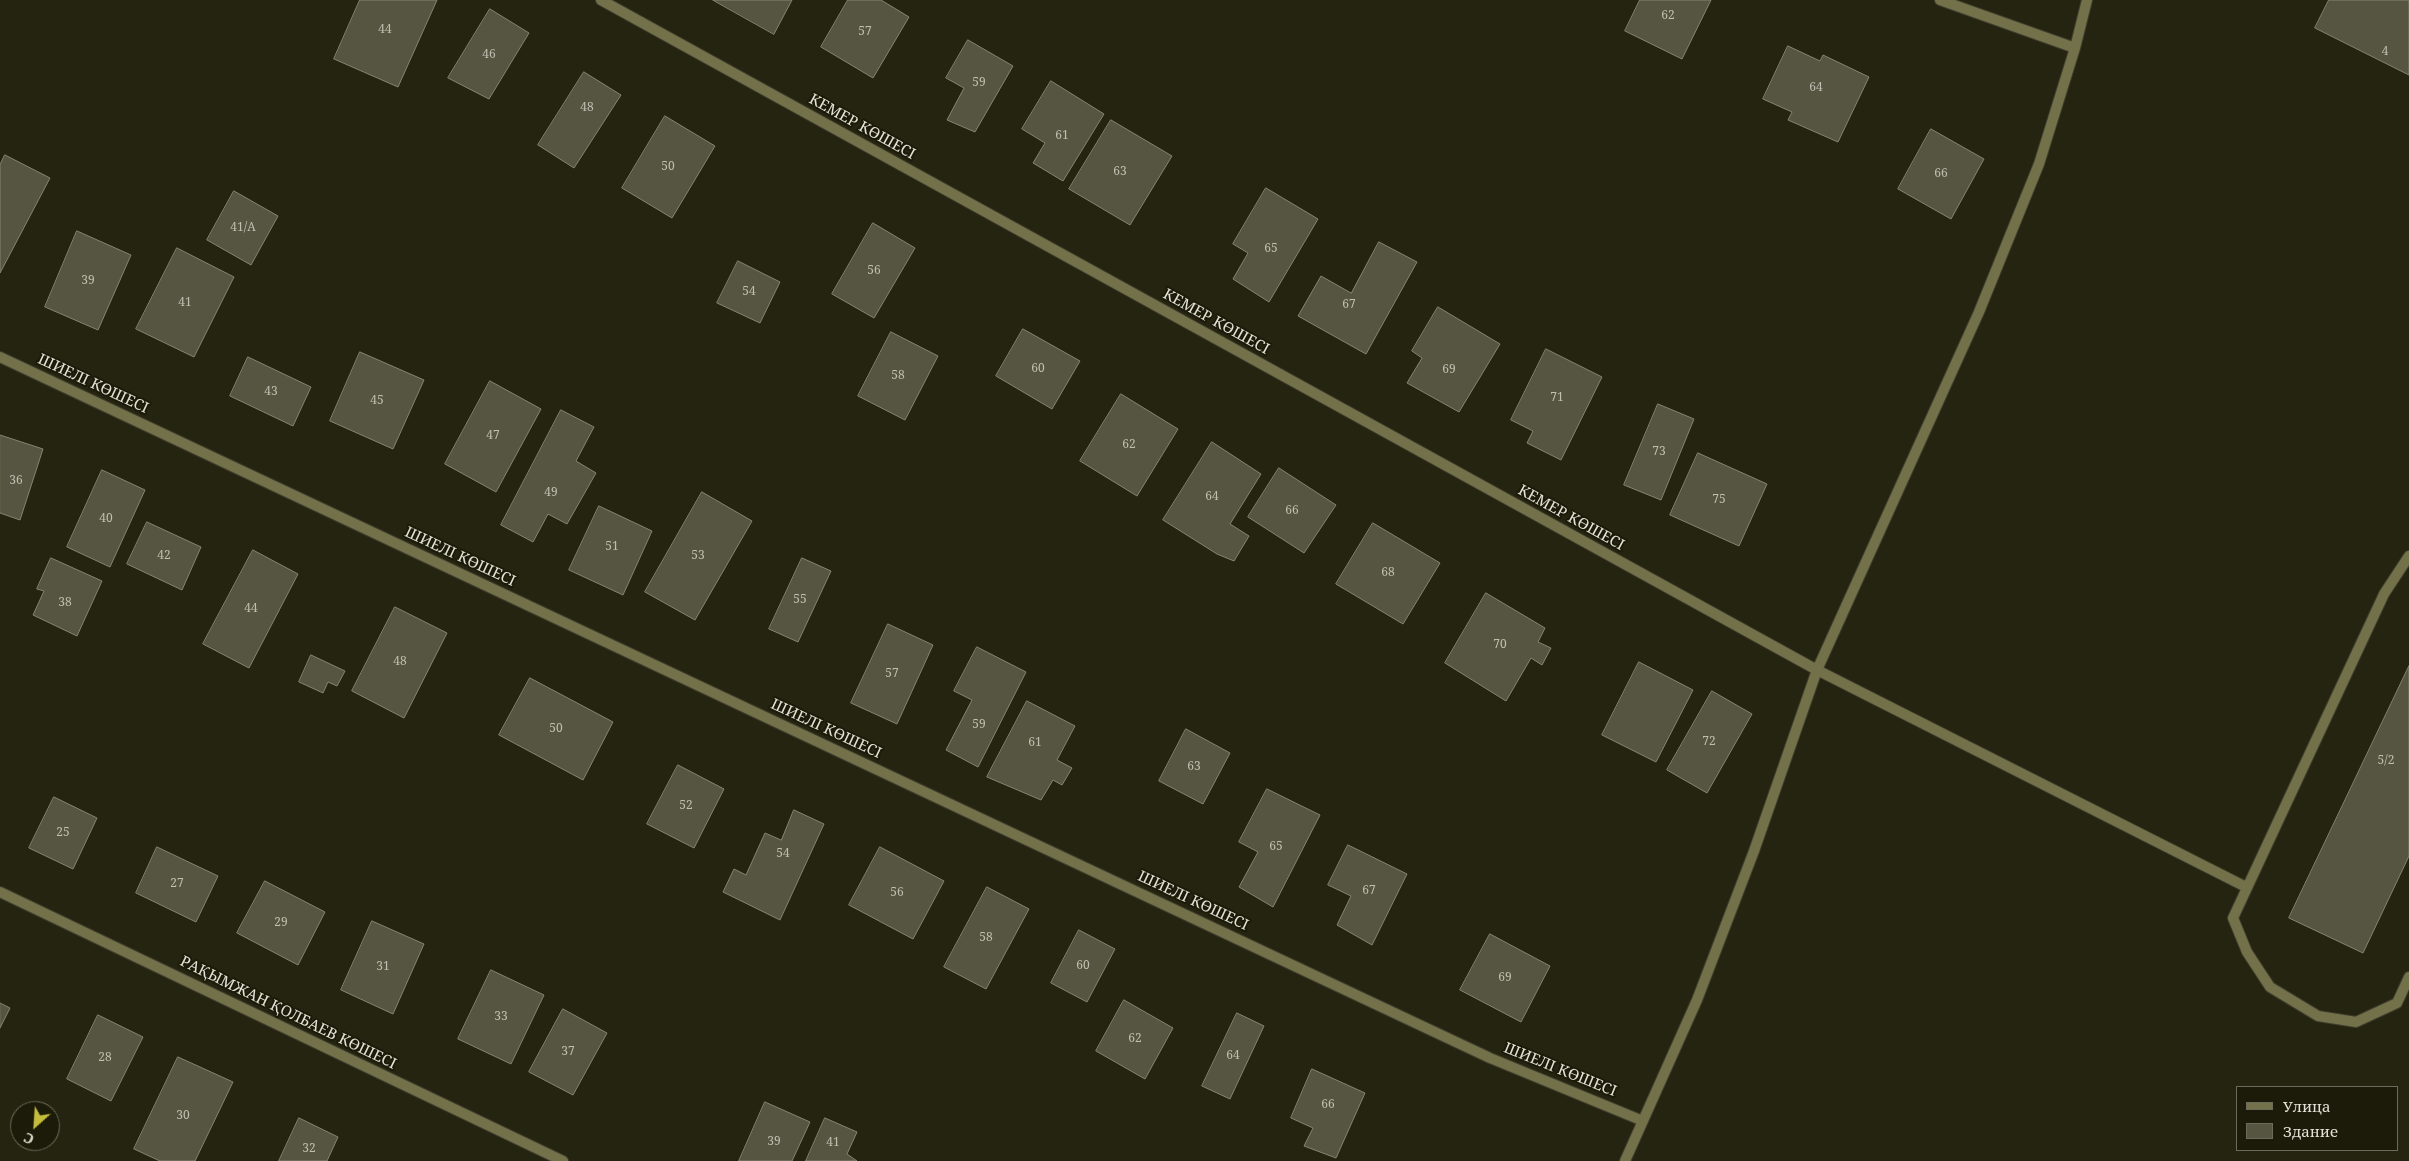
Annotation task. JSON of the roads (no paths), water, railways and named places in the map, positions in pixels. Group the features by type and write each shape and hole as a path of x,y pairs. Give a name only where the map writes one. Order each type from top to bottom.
{"street":[{"name":"КЕМЕР КӨШЕСІ","path":"601,0 1817,670 2246,887"},
{"path":"1940,0 2075,48"},
{"path":"1625,1161 1696,1000 1718,944 1754,851 1817,670 1979,312 2039,164 2075,48 2087,0"},
{"name":"ШИЕЛІ КӨШЕСІ","path":"0,357 1490,1058 1643,1121"},
{"path":"2409,556 2384,594 2233,918 2246,952 2270,987 2318,1016 2356,1022 2397,1003 2409,978"},
{"name":"РАҚЫМЖАН ҚОЛБАЕВ КӨШЕСІ","path":"0,892 563,1161"}]}
